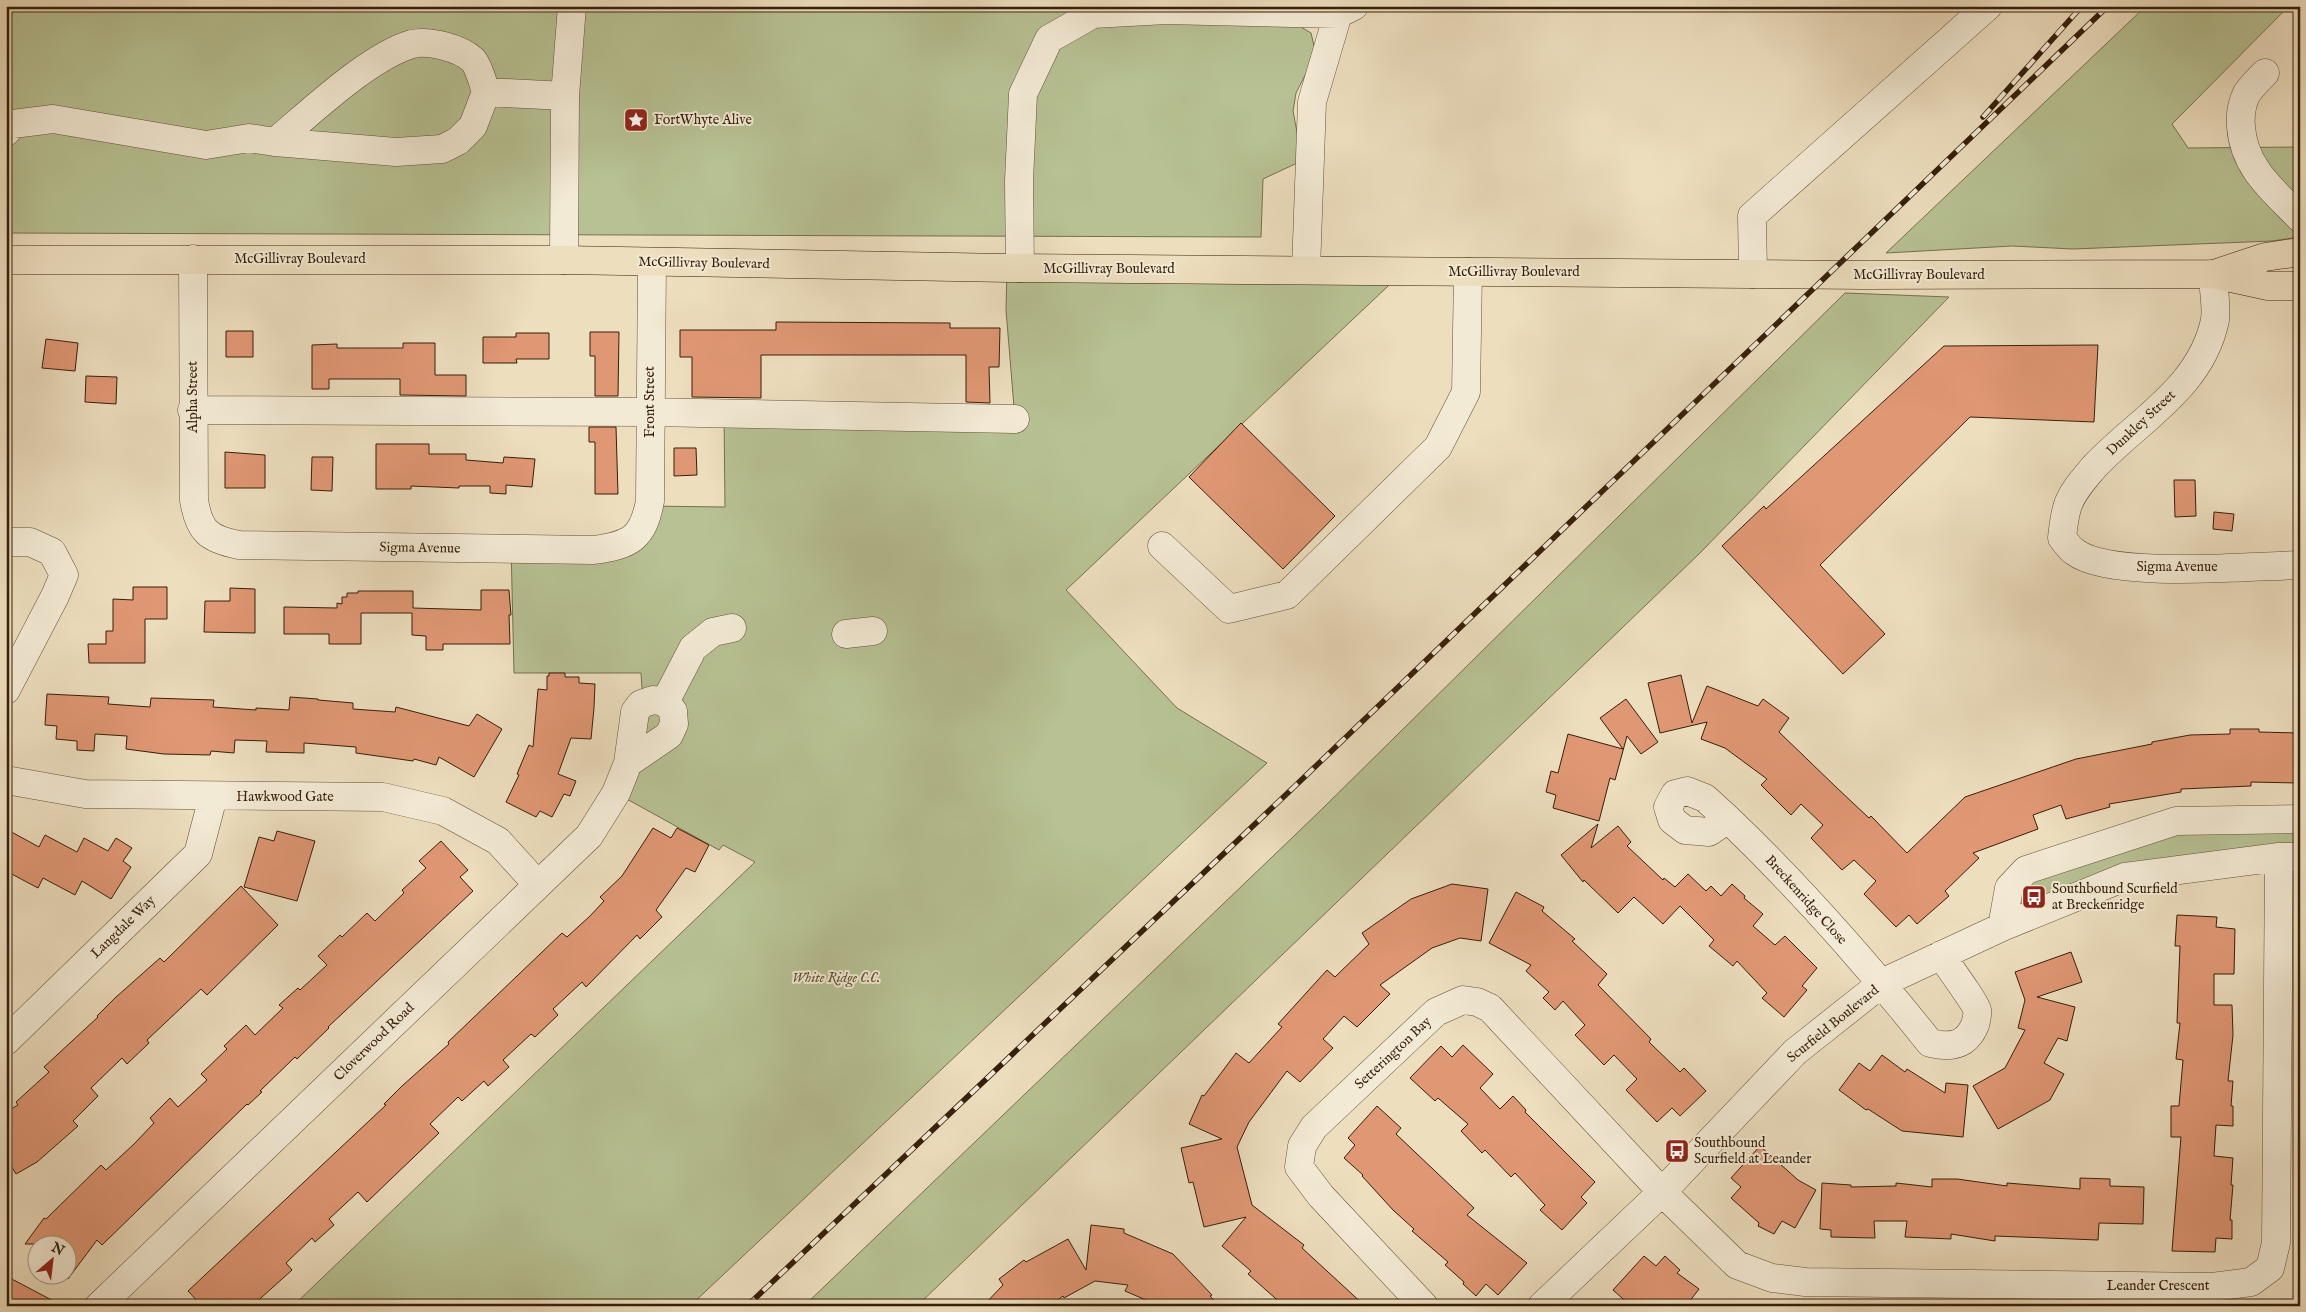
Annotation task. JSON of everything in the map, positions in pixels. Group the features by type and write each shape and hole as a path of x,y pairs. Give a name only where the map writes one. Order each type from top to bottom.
{"main road":[{"name":"McGillivray Boulevard","path":"2213,274 2265,257 2300,252"},
{"name":"McGillivray Boulevard","path":"6,260 564,260 1020,268 1468,272 2213,274 2268,286 2300,286"}],"street":[{"path":"564,260 565,96 572,6"},
{"path":"1753,274 1752,216 1988,6"},
{"path":"1020,268 1019,181 1023,94 1048,39 1093,14 1166,10 1346,10 1312,102 1306,270"},
{"path":"6,132 13,124 53,119 206,145 249,138 276,142 396,152 442,150 458,141 473,126 486,92 474,61 444,44 413,44 374,63 328,98 276,142"},
{"path":"2265,73 2247,94 2240,116 2242,137 2248,159 2260,177 2300,218"},
{"path":"486,92 565,96"},
{"name":"Alpha Street","path":"192,259 194,500 196,516 206,533"},
{"name":"Front Street","path":"635,538 646,522 650,501 652,262"},
{"path":"1162,546 1229,609 1287,595 1438,447 1466,392 1468,272"},
{"name":"Dunkley Street","path":"2062,538 2067,507 2082,480 2106,455 2169,400 2195,368 2208,344 2215,318 2213,274"},
{"path":"192,410 650,412 1015,420"},
{"name":"Sigma Avenue","path":"206,533 221,542 239,546 594,550 617,547 635,538"},
{"name":"Sigma Avenue","path":"2062,538 2076,553 2095,560 2140,569 2300,565"},
{"path":"6,690 64,575 52,552 18,542"},
{"name":"Cloverwood Road","path":"99,1306 589,836 616,793 628,763 635,712 643,703 653,700 665,702 693,648 713,632 732,628"},
{"path":"846,634 873,631"},
{"name":"Hawkwood Gate","path":"6,780 85,794 213,797 383,797 443,811 498,841 538,884"},
{"name":"Langdale Way","path":"6,1041 198,854 213,797"},
{"name":"Breckenridge Close","path":"1728,819 1771,860 1882,983 1930,1043 1950,1046 1960,1044 1973,1030 1977,1008 1941,954"},
{"path":"2002,927 2009,888 2026,870 2176,821 2300,819"},
{"name":"Scurfield Boulevard","path":"1542,1306 1662,1192 1795,1052 1882,983 2002,927 2125,877 2289,857"},
{"name":"Leander Crescent","path":"1662,1192 1737,1265 1772,1278 1805,1282 2192,1286 2251,1282 2270,1268 2276,1243 2289,857"},
{"name":"Setterington Bay","path":"1424,1306 1321,1196 1299,1166 1302,1146 1314,1127 1436,1012 1463,1000 1477,1002 1490,1008 1662,1192"}],"green space":[{"name":"FortWhyte Alive","path":"6,6 1271,6 1271,9 1311,33 1316,54 1296,93 1293,111 1301,153 1295,164 1263,179 1261,237 6,233"},
{"path":"2146,6 2289,6 2172,124 2188,148 2300,147 2300,237 2272,241 2073,249 2012,246 1886,253"},
{"name":"White Ridge C.C.","path":"1007,268 1404,271 1066,590 1177,708 1267,763 690,1306 293,1306 755,862 723,845 719,850 616,793 643,703 641,673 514,673 511,545 644,545 646,506 725,507 724,414 1015,419 1006,310"},
{"path":"1845,293 1949,297 1700,553 917,1306 804,1306 1320,811"},
{"path":"2300,819 2300,857 2125,877 2002,927 2009,888 2176,821"}],"building":[{"path":"776,322 950,323 950,328 1000,328 999,367 989,367 990,403 966,402 966,355 761,355 761,398 692,397 692,357 680,357 680,330 776,330"},
{"path":"226,331 253,331 253,357 226,357"},
{"path":"590,332 619,332 618,396 595,396 595,356 590,356"},
{"path":"516,333 549,333 549,359 516,359 517,363 483,363 483,337 516,337"},
{"path":"46,339 78,343 75,371 42,368"},
{"path":"403,343 435,343 435,375 466,375 466,396 400,395 400,379 329,379 329,389 312,389 312,345 337,344 337,348 403,348"},
{"path":"2098,345 2094,422 1970,417 1820,565 1885,634 1843,674 1722,546 1764,506 1766,509 1944,346"},
{"path":"86,376 117,377 116,404 85,402"},
{"path":"1241,423 1335,516 1283,569 1189,477"},
{"path":"589,427 616,427 618,494 595,494 595,442 589,442"},
{"path":"376,444 429,444 429,454 466,454 466,460 503,463 504,457 535,459 532,487 506,485 506,494 490,493 490,486 459,486 459,488 411,486 411,489 376,489"},
{"path":"674,448 696,448 697,475 674,476"},
{"path":"225,452 265,455 265,488 225,488"},
{"path":"312,457 333,457 332,491 311,490"},
{"path":"2174,480 2195,480 2196,516 2175,517"},
{"path":"2214,512 2234,514 2232,531 2213,529"},
{"path":"133,587 167,587 167,619 145,619 145,663 89,663 88,644 106,644 106,631 113,631 113,599 133,600"},
{"path":"230,588 255,589 255,633 204,632 205,601 230,601"},
{"path":"481,590 509,590 511,615 509,615 510,644 443,644 443,650 426,650 426,636 412,635 412,613 361,613 361,644 329,644 329,634 284,634 284,607 337,608 337,603 342,604 342,597 347,597 347,593 358,593 358,591 413,591 413,608 481,610"},
{"path":"549,673 565,673 565,677 579,677 579,683 595,684 594,708 591,739 571,738 558,774 576,781 570,796 564,794 552,817 540,811 536,817 506,802 519,775 517,774 529,745 533,747 538,689 547,690 547,676 549,676"},
{"path":"1681,675 1692,723 1707,686 1758,706 1763,699 1789,718 1779,732 1869,818 1871,816 1907,853 1965,797 2076,759 2190,735 2230,734 2230,729 2259,729 2259,732 2298,733 2297,783 2251,782 2251,786 2181,789 2181,792 2109,804 2110,807 2066,819 2061,805 2033,815 2038,829 1973,853 1979,858 1945,891 1949,896 1917,924 1909,915 1896,927 1864,894 1876,881 1854,860 1842,870 1811,838 1823,825 1801,804 1791,815 1761,785 1767,779 1725,748 1701,739 1707,722 1660,733 1648,683"},
{"path":"47,694 109,697 108,704 150,707 151,698 214,700 213,707 256,710 256,708 289,710 290,697 318,699 353,703 353,709 395,712 396,707 469,726 477,714 502,729 474,777 439,757 436,765 414,759 413,761 356,753 356,747 304,743 304,753 266,752 267,741 235,740 234,753 211,751 210,755 164,754 126,749 127,736 95,734 94,751 77,750 77,741 56,739 57,726 45,725"},
{"path":"1626,699 1658,742 1641,754 1627,736 1615,780 1610,778 1599,821 1553,808 1556,795 1546,792 1551,771 1558,773 1568,734 1623,749 1600,718"},
{"path":"1598,824 1591,848 1618,826 1631,842 1627,846 1663,880 1664,878 1675,887 1688,874 1706,891 1711,886 1721,896 1732,884 1745,896 1744,898 1763,914 1753,926 1775,945 1785,936 1817,968 1802,986 1807,990 1784,1017 1762,998 1767,993 1737,961 1733,966 1709,946 1714,940 1680,906 1663,924 1634,897 1618,913 1584,880 1583,882 1561,855"},
{"path":"653,828 671,838 677,828 709,845 695,872 686,868 656,910 662,917 640,939 637,935 586,987 582,982 553,1009 558,1015 535,1037 531,1034 503,1060 509,1067 488,1086 484,1081 462,1101 458,1097 430,1124 439,1133 367,1202 358,1192 329,1219 334,1225 315,1242 312,1238 286,1263 292,1270 252,1306 202,1306 188,1291 386,1105 384,1104 402,1086 449,1044 448,1042 562,933 567,937 590,916 604,901 600,897 622,876"},
{"path":"6,829 39,847 45,835 77,852 84,838 108,851 116,838 132,848 123,861 131,867 111,899 82,881 75,895 43,878 38,888 6,871"},
{"path":"277,831 315,841 297,901 244,887 259,837 274,841"},
{"path":"441,841 468,870 460,877 473,891 328,1027 297,1059 295,1057 260,1091 262,1092 247,1104 102,1245 97,1240 78,1266 78,1234 32,1234 44,1218 46,1219 101,1165 106,1170 134,1144 154,1123 150,1118 170,1098 178,1107 207,1080 201,1074 227,1049 224,1046 246,1025 255,1035 283,1008 279,1005 298,988 300,990 327,965 318,956 340,935 342,937 367,913 375,921 404,893 402,890 426,868 419,861"},
{"path":"1452,884 1488,889 1481,941 1460,938 1432,948 1380,985 1390,994 1357,1027 1344,1016 1323,1039 1333,1048 1300,1082 1287,1071 1249,1122 1237,1147 1252,1205 1304,1245 1302,1248 1365,1306 1284,1306 1248,1274 1251,1271 1222,1246 1246,1217 1204,1227 1193,1182 1189,1183 1181,1148 1222,1139 1189,1124 1202,1095 1204,1096 1236,1053 1249,1063 1282,1027 1278,1024 1327,970 1335,977 1369,944 1362,933 1411,899"},
{"path":"241,886 278,925 207,995 201,989 147,1040 149,1043 127,1064 122,1058 91,1088 98,1096 73,1121 78,1126 37,1162 16,1174 6,1157 6,1112 18,1105 16,1102 49,1072 44,1067 98,1017 115,998 160,958 164,962"},
{"path":"1516,892 1544,907 1542,911 1575,939 1572,941 1607,974 1598,985 1651,1039 1649,1042 1680,1072 1684,1068 1706,1091 1680,1116 1672,1108 1657,1122 1626,1090 1637,1079 1614,1055 1604,1065 1575,1035 1585,1025 1563,1001 1555,1010 1543,998 1549,992 1526,971 1531,965 1489,943"},
{"path":"2177,915 2217,917 2216,927 2235,929 2234,974 2214,974 2214,1005 2232,1005 2233,1035 2228,1081 2233,1081 2231,1106 2233,1106 2233,1126 2216,1125 2214,1156 2233,1158 2230,1220 2232,1220 2232,1239 2216,1238 2215,1252 2172,1251 2181,1137 2171,1137 2171,1106 2179,1106 2183,1060 2176,1059 2180,1023 2177,1023 2180,946 2175,946"},
{"path":"2071,952 2082,982 2037,997 2075,1007 2067,1041 2058,1038 2044,1063 2064,1074 2050,1100 1998,1129 1973,1086 2005,1068 2025,1030 2018,1028 2025,1000 2015,972"},
{"path":"1463,1045 1493,1074 1480,1088 1500,1109 1513,1096 1526,1110 1525,1112 1595,1182 1581,1197 1587,1203 1562,1230 1540,1210 1545,1205 1515,1173 1511,1177 1485,1150 1482,1153 1461,1131 1468,1124 1438,1098 1435,1101 1410,1078 1441,1046 1452,1057"},
{"path":"1882,1055 1905,1072 1907,1069 1945,1093 1946,1083 1968,1085 1963,1137 1902,1131 1868,1109 1866,1110 1839,1090 1859,1063 1870,1071"},
{"path":"1377,1106 1401,1128 1396,1134 1474,1208 1467,1215 1527,1263 1498,1295 1486,1284 1476,1296 1445,1265 1448,1262 1412,1231 1414,1229 1393,1210 1363,1175 1344,1158 1355,1145 1348,1138"},
{"path":"1760,1146 1798,1180 1816,1190 1795,1228 1782,1221 1774,1234 1758,1226 1759,1223 1731,1198 1741,1187 1731,1178"},
{"path":"2080,1178 2110,1179 2110,1186 2144,1187 2143,1224 2099,1223 2098,1240 1995,1236 1995,1241 1951,1234 1951,1239 1905,1237 1907,1221 1874,1221 1875,1238 1831,1237 1831,1230 1820,1229 1822,1183 1851,1185 1851,1187 1896,1186 1896,1183 1932,1187 1932,1179 1957,1179 2007,1186 2007,1183 2080,1189"},
{"path":"1091,1225 1124,1229 1124,1233 1173,1254 1212,1295 1210,1296 1219,1306 1160,1306 1125,1291 1128,1285 1095,1281 1064,1298 1063,1296 1050,1306 983,1306 1003,1285 999,1279 1024,1260 1026,1262 1068,1239 1086,1270"},
{"path":"1644,1256 1656,1266 1665,1256 1680,1270 1677,1273 1699,1289 1686,1306 1631,1306 1613,1290"},
{"path":"6,1276 27,1287 63,1306 6,1306"}],"railway":[{"path":"1983,117 2082,6"},
{"path":"747,1306 1294,787 2108,6"}],"place":[{"name":"FortWhyte Alive","path":"636,120"},
{"name":"Southbound Scurfield at Breckenridge","path":"2034,897"},
{"name":"Southbound Scurfield at Leander","path":"1677,1151"}]}
